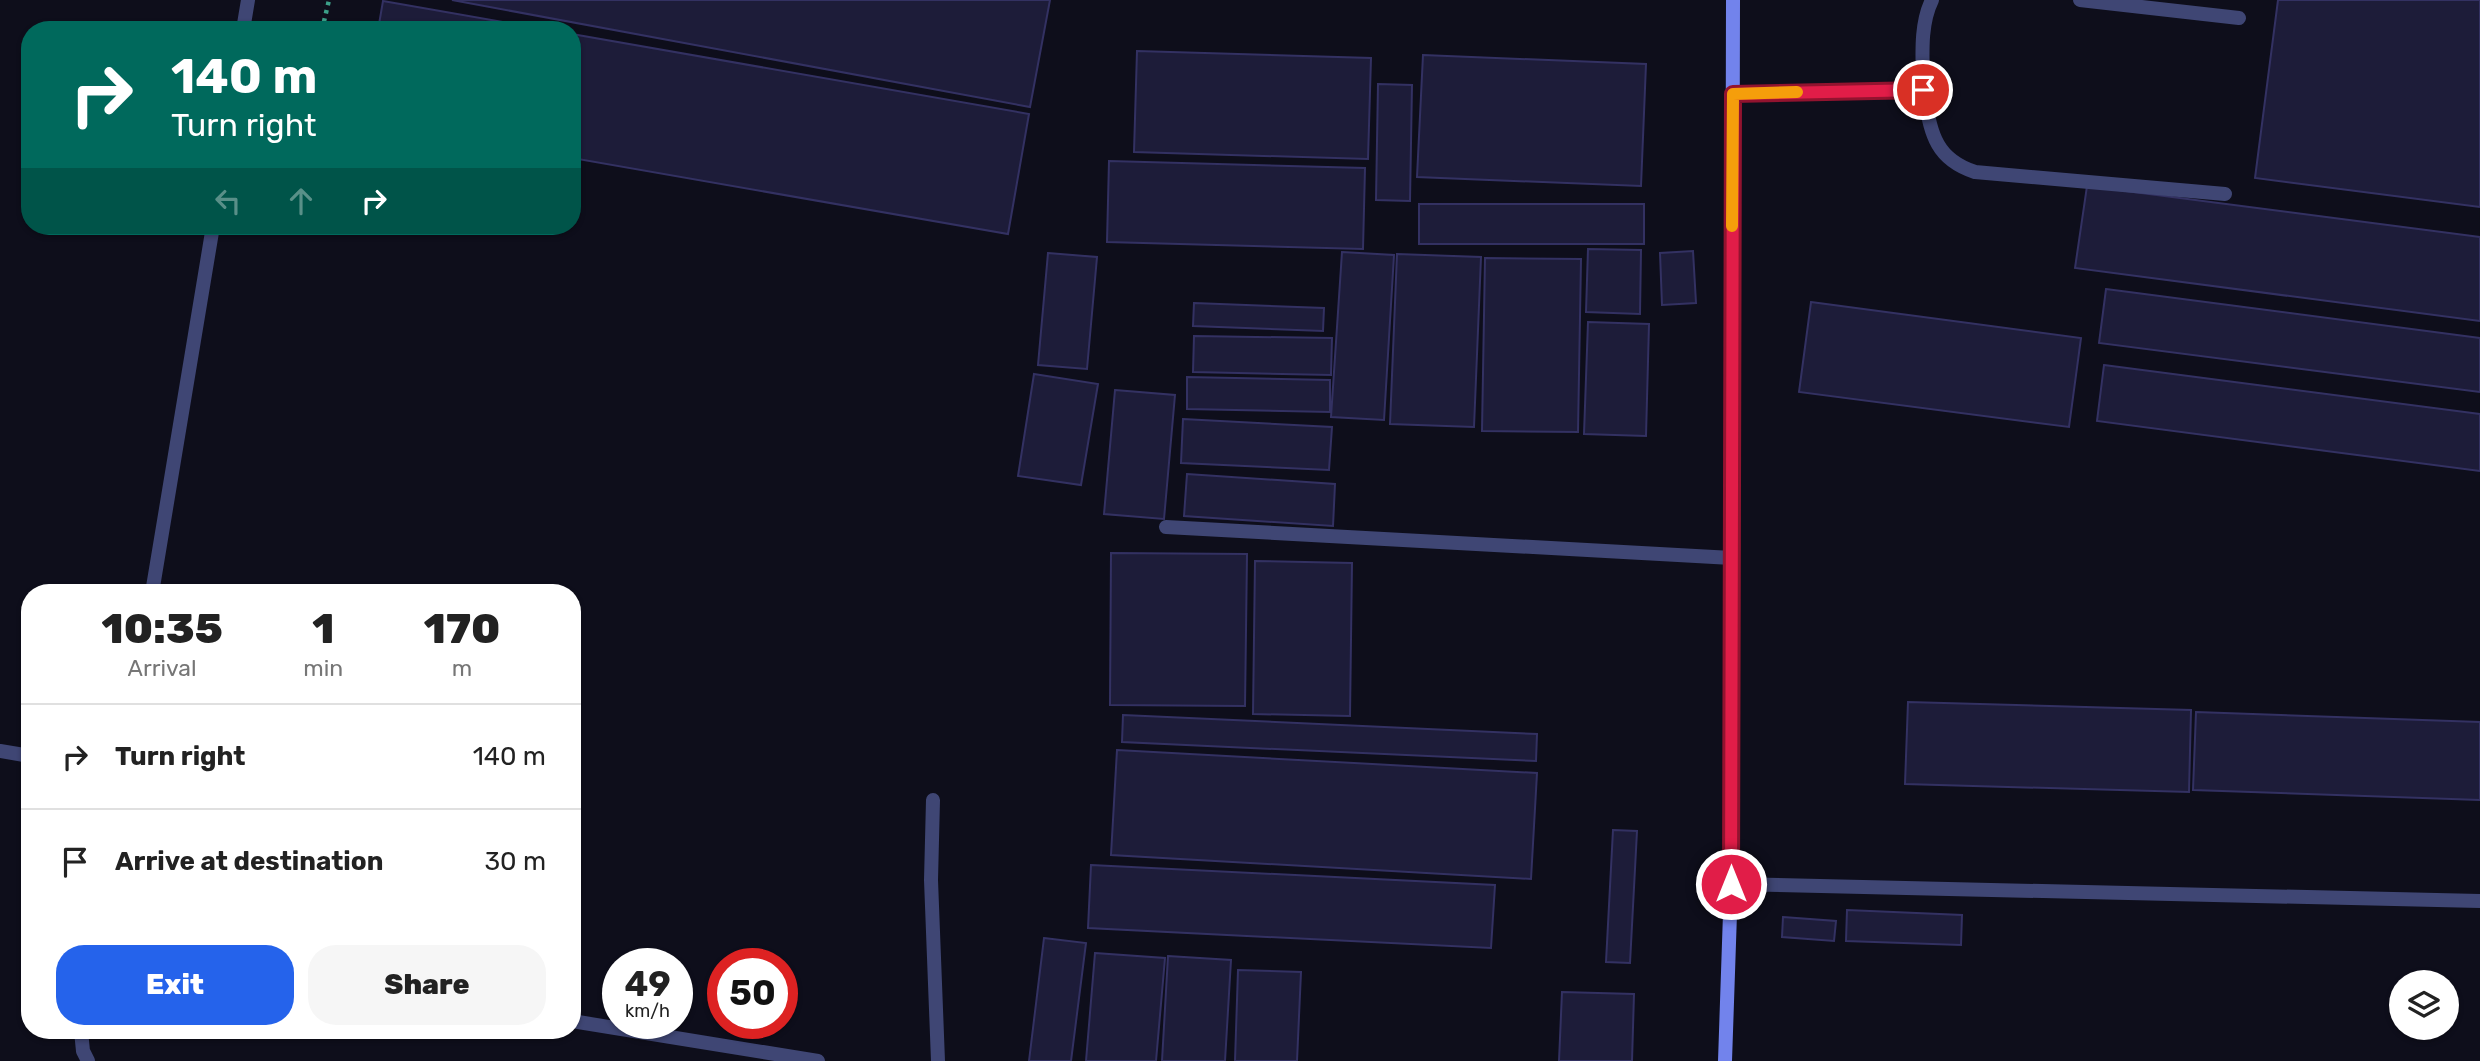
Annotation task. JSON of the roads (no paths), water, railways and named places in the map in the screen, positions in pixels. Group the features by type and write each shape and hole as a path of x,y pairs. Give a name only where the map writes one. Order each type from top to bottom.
{"main road":[{"path":"1725,1061 1731,884 1733,0"}],"street":[{"path":"244,21 247,0"},
{"path":"1933,0 1927,10 1924,32 1923,90 1933,135 1943,154 1957,166 1975,172 2225,194"},
{"path":"2080,0 2239,18"},
{"path":"1733,94 1923,90"},
{"path":"153,584 212,235"},
{"path":"1166,527 1732,558"},
{"path":"0,751 21,754"},
{"path":"933,800 932,880 938,1061"},
{"path":"1731,884 2480,901"},
{"path":"581,1022 818,1061"},
{"path":"82,1039 83,1051 88,1061"}]}
